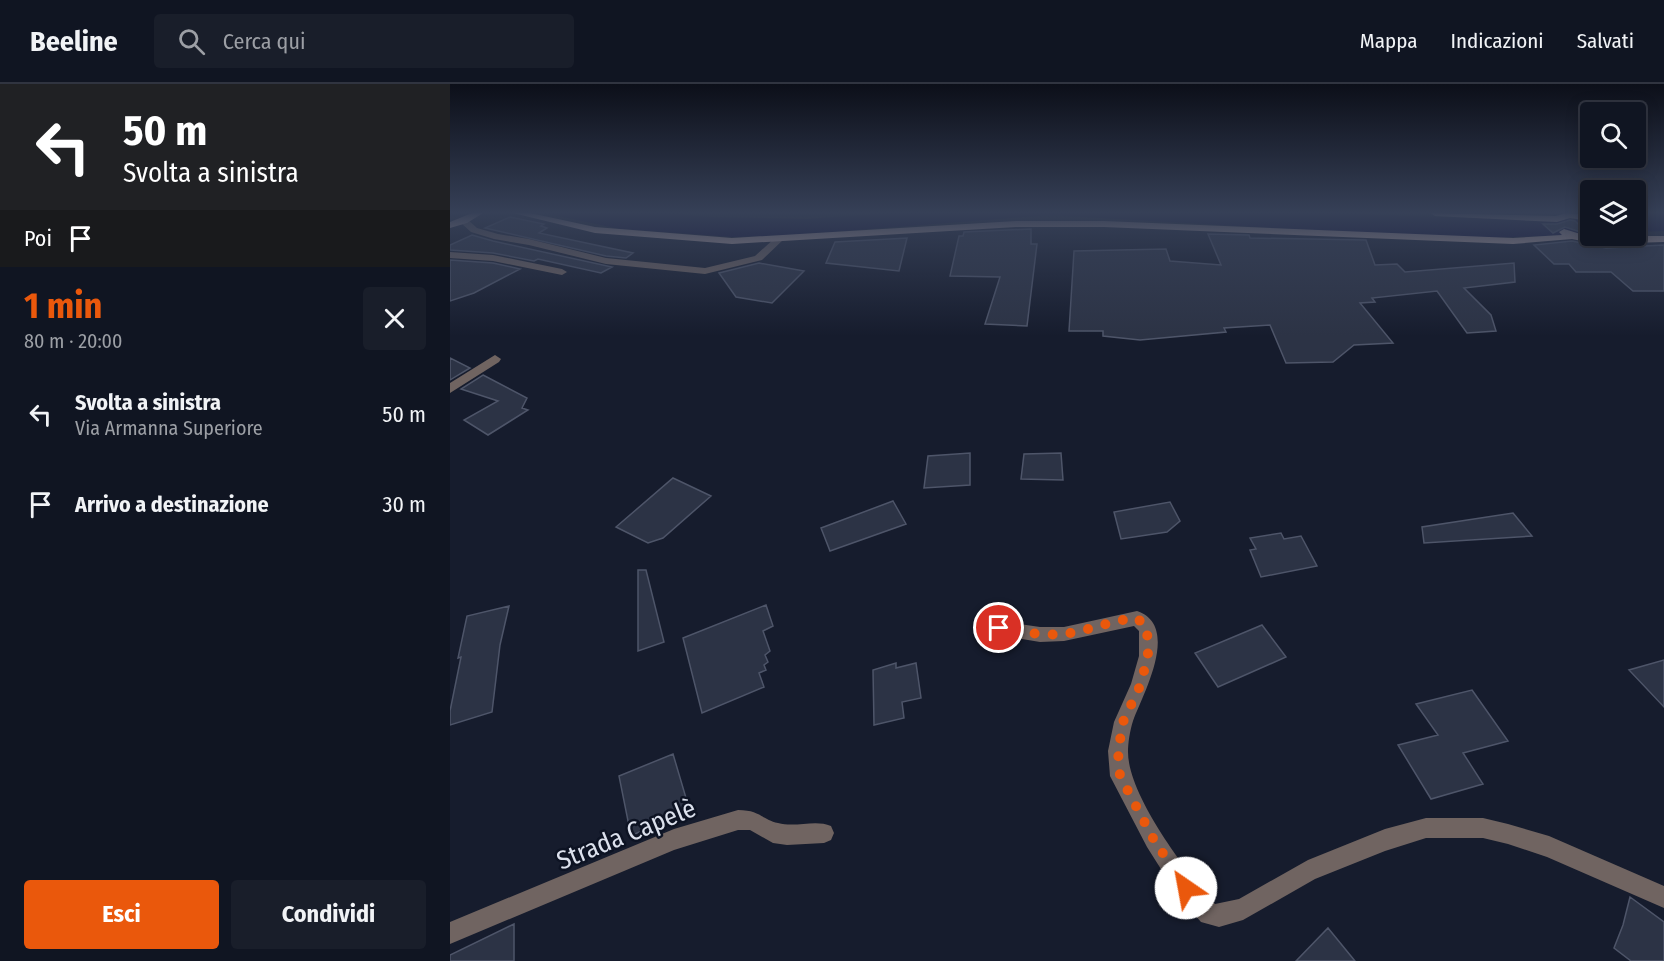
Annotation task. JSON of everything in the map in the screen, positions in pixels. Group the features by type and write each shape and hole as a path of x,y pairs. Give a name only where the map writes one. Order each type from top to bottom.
{"street":[{"path":"581,254 614,262 709,271 758,258 763,254"},
{"path":"450,255 493,258 562,272"},
{"path":"450,389 495,359"},
{"path":"999,628 1063,634 1096,627 1118,619 1137,618 1147,628 1148,656 1140,686 1123,722 1118,752 1120,776 1154,840 1186,888 1209,914 1220,916 1243,909 1308,871 1385,840 1426,828 1483,828 1508,834 1549,847 1664,897"},
{"name":"Strada Capelè","path":"450,933 674,840 738,820 752,820 773,833 787,835 824,833"}],"building":[{"path":"498,254 552,254 612,267 601,273 538,259 534,261"},
{"path":"597,254 632,254 626,258"},
{"path":"830,254 903,254 899,271 826,263"},
{"path":"955,254 1036,254 1027,326 985,324 1000,277 950,276"},
{"path":"1074,254 1168,254 1170,261 1221,265 1216,254 1371,254 1375,265 1397,264 1405,272 1514,263 1515,282 1464,288 1491,315 1496,331 1467,333 1437,291 1372,298 1375,302 1360,303 1393,343 1354,345 1333,362 1286,363 1270,325 1224,328 1226,332 1140,340 1103,336 1103,331 1069,331"},
{"path":"1543,254 1664,254 1664,291 1633,291 1611,272 1576,272 1569,264 1554,264"},
{"path":"450,260 493,263 520,269 474,293 450,301"},
{"path":"759,263 804,271 772,303 736,297 719,273"},
{"path":"450,358 470,368 450,380"},
{"path":"483,375 527,398 522,408 528,410 488,435 464,420 498,401 461,389"},
{"path":"970,453 970,485 924,488 928,456"},
{"path":"1061,453 1063,480 1021,479 1024,454"},
{"path":"673,478 711,496 663,538 648,543 616,527"},
{"path":"893,501 906,524 830,551 821,528"},
{"path":"1170,502 1180,521 1167,532 1121,539 1114,512"},
{"path":"1513,513 1532,536 1424,543 1422,527"},
{"path":"1281,533 1284,539 1301,536 1317,566 1261,577 1250,550 1256,549 1250,538"},
{"path":"638,570 646,570 664,642 638,651"},
{"path":"766,605 773,626 763,631 770,651 765,655 768,662 764,665 766,670 759,673 764,687 702,713 683,638"},
{"path":"509,606 500,645 492,712 450,725 450,711 461,657 458,658 467,616"},
{"path":"1262,625 1286,657 1218,687 1195,653"},
{"path":"1664,660 1664,707 1629,670"},
{"path":"896,663 896,668 916,663 921,698 902,702 904,718 874,725 873,670"},
{"path":"1472,690 1508,741 1463,753 1483,784 1431,799 1398,745 1438,735 1416,704"},
{"path":"673,754 689,808 631,836 619,776"},
{"path":"1630,897 1664,922 1664,961 1631,961 1614,948"},
{"path":"514,924 514,961 450,961 450,955"},
{"path":"1328,928 1355,961 1296,961"}],"route":[{"path":"999,628 1063,634 1096,627 1118,619 1137,618 1147,628 1148,656 1140,686 1123,722 1118,752 1120,776 1128,795 1154,840 1186,888"}]}
